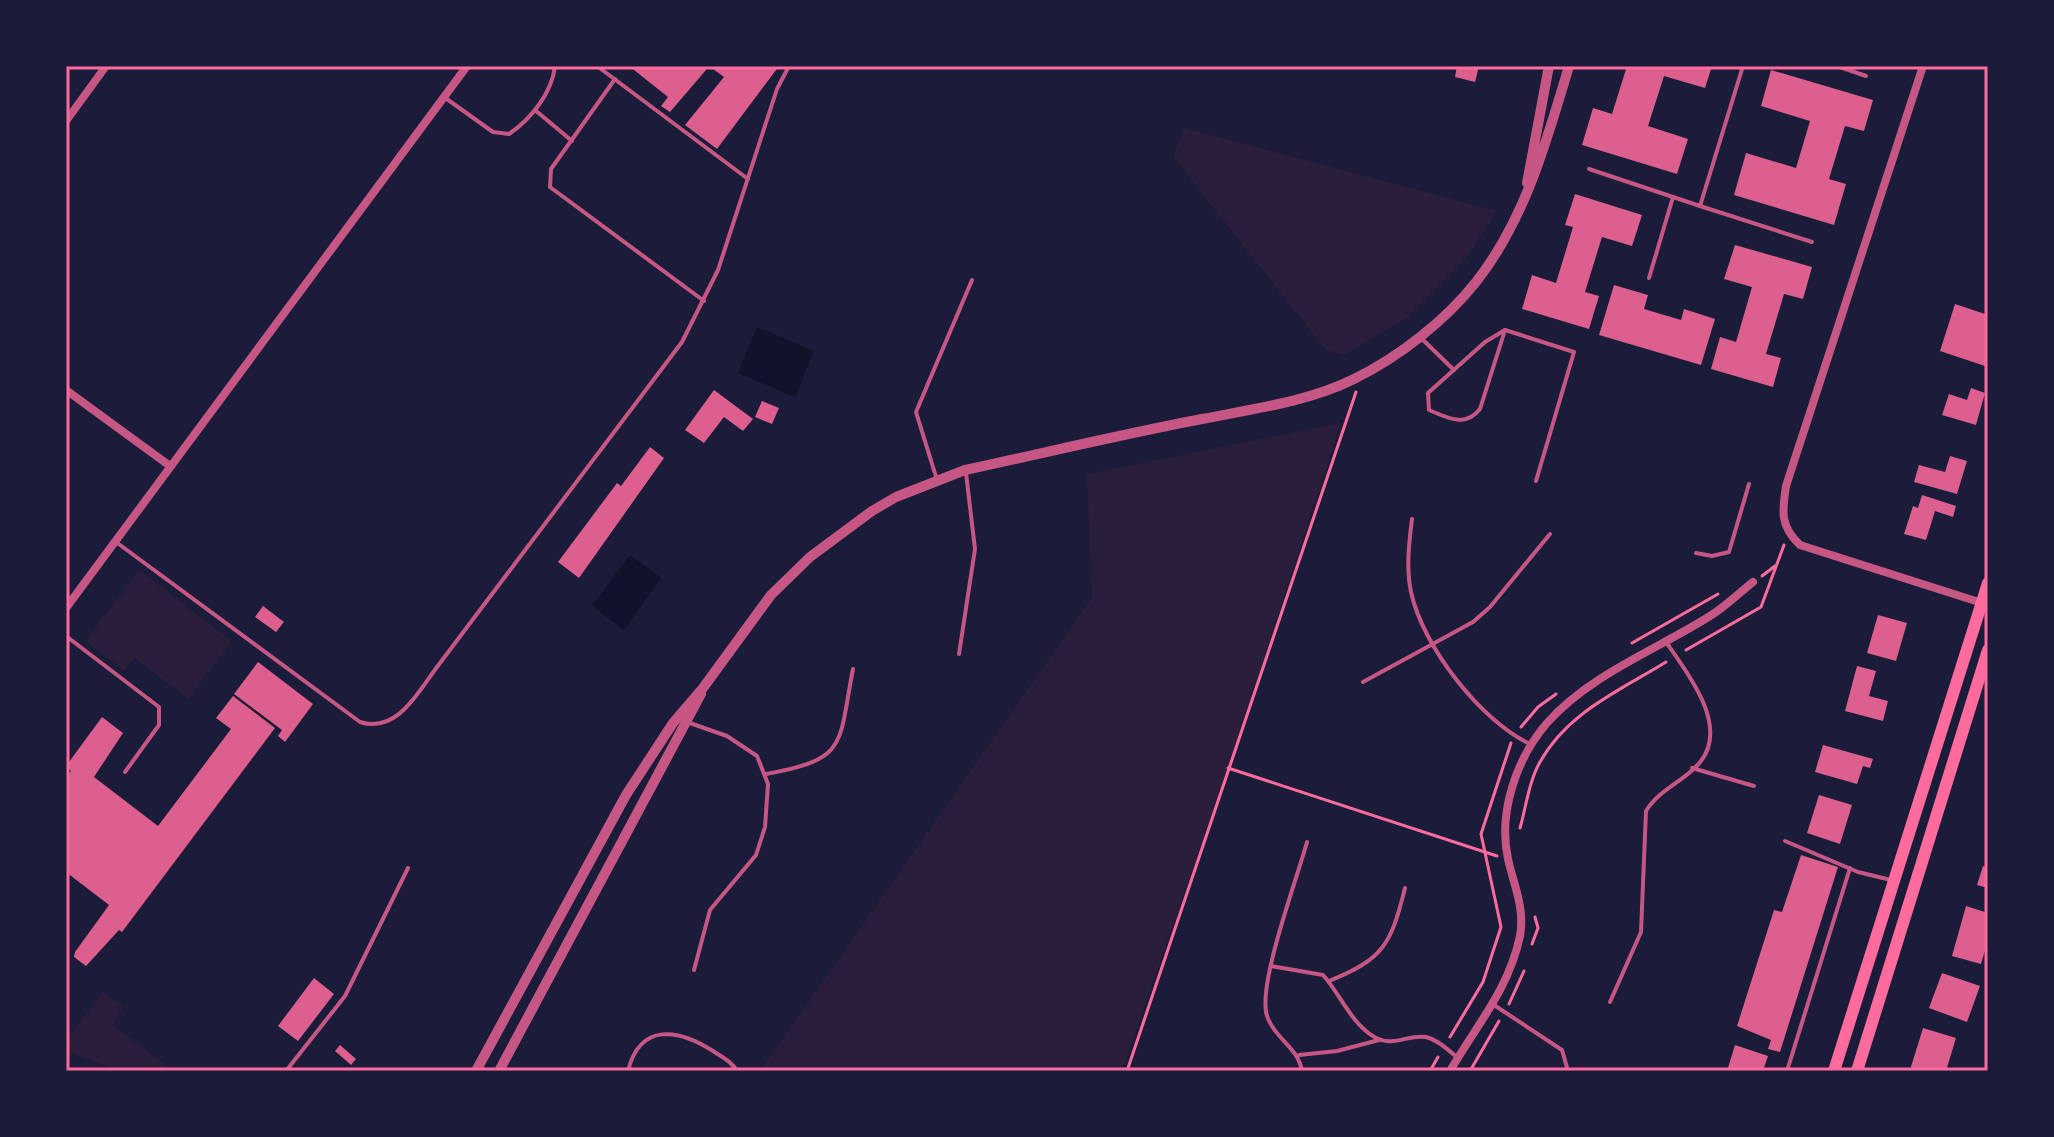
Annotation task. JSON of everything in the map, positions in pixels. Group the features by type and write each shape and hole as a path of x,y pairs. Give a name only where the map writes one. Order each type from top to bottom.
{"main road":[{"path":"1834,1071 1988,583"},
{"path":"1857,1071 1988,650"}],"street":[{"path":"66,121 106,66"},
{"path":"66,608 467,66"},
{"path":"1526,189 1549,66"},
{"path":"499,1071 684,719 733,644 791,574 872,511 937,480 965,470 1248,411 1323,391 1362,374 1421,337 1476,282 1507,235 1540,160 1569,66"},
{"path":"1923,66 1786,486 1781,510 1788,534 1800,545 1982,603"},
{"path":"66,390 170,466"},
{"path":"1450,1071 1494,1005 1512,962 1521,920 1521,901 1504,834 1510,794 1532,745 1549,721 1595,684 1666,642 1753,582"},
{"path":"476,1071 626,795 684,719"}],"lane":[{"path":"444,97 501,135 514,130 535,110 550,85 555,66"},
{"path":"597,66 748,179"},
{"path":"116,542 360,722 385,723 402,712 682,342 705,302 777,89 789,66"},
{"path":"1700,206 1743,66"},
{"path":"1837,66 1866,76"},
{"path":"615,79 551,169 548,179 554,193 705,302"},
{"path":"535,110 572,141"},
{"path":"1589,169 1812,242"},
{"path":"1649,278 1673,197"},
{"path":"937,480 916,412 972,280"},
{"path":"1505,330 1480,409 1473,417 1457,421 1429,410 1426,399 1454,370 1505,330"},
{"path":"1505,330 1574,352 1536,481"},
{"path":"1421,337 1454,370"},
{"path":"959,654 975,549 965,470"},
{"path":"1696,553 1712,556 1729,552 1749,484"},
{"path":"1412,519 1408,567 1410,590 1420,619 1459,682 1513,736 1532,745"},
{"path":"1363,682 1435,645 1490,607 1550,534"},
{"path":"66,636 159,707 159,725 125,772"},
{"path":"1610,1002 1641,932 1646,811 1654,798 1701,761 1710,743 1707,711 1666,642"},
{"path":"766,774 816,764 833,750 840,734 853,669"},
{"path":"684,719 718,731 757,756 766,774 768,806 756,855 710,910 694,970"},
{"path":"1692,768 1754,786"},
{"path":"1785,841 1850,868 1894,881"},
{"path":"1302,1071 1299,1055 1273,1030 1266,1013 1265,997 1307,842"},
{"path":"286,1071 345,996 408,868"},
{"path":"1787,1071 1850,868"},
{"path":"1329,981 1355,971 1387,944 1395,929 1405,888"},
{"path":"1271,966 1310,970 1329,981 1350,1013 1379,1040"},
{"path":"1494,1005 1562,1050 1568,1071"},
{"path":"628,1071 641,1043 661,1034 678,1034 691,1037 732,1063 737,1071"},
{"path":"1299,1055 1337,1051 1379,1040 1394,1043 1423,1037 1458,1058"}],"path":[{"path":"1127,1071 1362,374"},
{"path":"1517,835 1539,764 1563,729 1581,712 1761,607 1788,534"},
{"path":"1622,650 1715,593 1731,600"},
{"path":"1430,1071 1483,982 1501,927 1481,834 1513,736 1538,707 1561,691"},
{"path":"1228,768 1508,859"},
{"path":"1529,956 1538,928 1534,915"},
{"path":"1470,1071 1505,1011 1524,969"}],"shaded area":[{"path":"1184,128 1497,211 1464,261 1408,317 1344,355 1326,350 1173,157"},
{"path":"757,327 814,351 795,397 738,373"},
{"path":"1341,423 1228,768 1122,1071 760,1071 1092,598 1087,474"},
{"path":"630,555 661,578 624,630 592,606"},
{"path":"139,570 232,641 188,699 135,658 124,671 85,641"},
{"path":"103,991 124,1007 112,1024 174,1071 119,1071 66,1051 66,1041"}],"building":[{"path":"629,66 705,66 706,70 670,112 661,106 668,97"},
{"path":"709,66 779,66 717,149 685,125 724,77"},
{"path":"1457,66 1479,66 1475,82 1455,77"},
{"path":"1627,66 1712,66 1705,88 1664,76 1648,126 1688,139 1677,174 1582,145 1593,108 1612,114"},
{"path":"1771,70 1873,100 1864,131 1845,126 1829,179 1846,184 1834,225 1734,195 1746,153 1796,168 1810,121 1761,106"},
{"path":"1575,194 1642,215 1632,246 1602,237 1585,292 1599,296 1589,329 1522,309 1532,275 1556,283 1573,227 1565,225"},
{"path":"1735,245 1812,267 1803,299 1784,294 1766,354 1781,358 1773,387 1711,369 1720,337 1736,342 1752,287 1724,279"},
{"path":"1614,285 1648,295 1644,309 1681,320 1684,309 1715,319 1701,365 1599,335"},
{"path":"1955,304 1988,315 1988,367 1940,351"},
{"path":"1971,388 1985,393 1976,425 1942,415 1949,394 1967,400"},
{"path":"714,390 753,419 743,431 724,417 704,443 685,430"},
{"path":"762,401 779,408 772,424 755,417"},
{"path":"650,447 664,458 579,578 558,562 617,483 621,486"},
{"path":"1950,456 1967,461 1957,494 1914,482 1919,465 1945,472"},
{"path":"1922,495 1956,506 1953,517 1935,511 1926,540 1904,534 1913,506 1918,508"},
{"path":"263,606 284,622 276,632 255,617"},
{"path":"1878,615 1907,623 1896,661 1867,653"},
{"path":"258,662 313,704 285,742 278,736 282,730 234,694"},
{"path":"1857,666 1876,671 1869,696 1888,701 1883,721 1845,711"},
{"path":"233,696 275,728 122,932 119,930 86,966 74,957 75,952 109,905 66,872 66,778 71,771 66,766 102,717 123,733 94,777 158,826 231,729 216,718"},
{"path":"1823,745 1873,759 1870,768 1863,766 1857,784 1815,772"},
{"path":"1819,795 1852,805 1840,844 1807,833"},
{"path":"1801,855 1838,867 1780,1052 1768,1049 1771,1040 1737,1026 1774,910 1782,912"},
{"path":"1983,866 1988,868 1988,888 1977,885"},
{"path":"1966,906 1988,913 1988,940 1981,964 1952,956"},
{"path":"1942,973 1980,986 1967,1022 1929,1008"},
{"path":"314,978 334,994 298,1041 278,1026"},
{"path":"1923,1028 1956,1038 1946,1071 1910,1070"},
{"path":"340,1045 356,1059 351,1065 335,1051"},
{"path":"1735,1045 1768,1056 1763,1071 1727,1071"}]}
